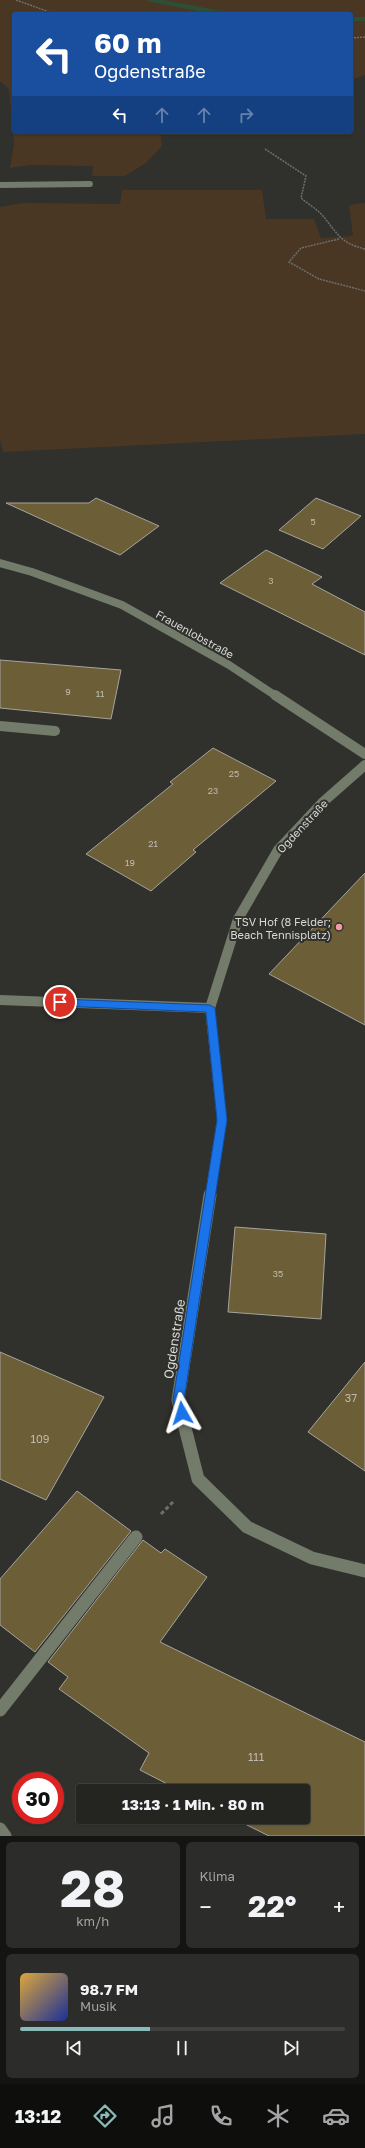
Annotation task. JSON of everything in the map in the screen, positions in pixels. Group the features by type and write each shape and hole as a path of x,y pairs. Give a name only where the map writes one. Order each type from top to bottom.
{"street":[{"path":"0,185 90,184"},
{"name":"Frauenlobstraße","path":"0,563 32,572 122,605 229,665 365,754"},
{"path":"0,726 55,731"},
{"name":"Ogdenstraße","path":"198,1479 178,1400 222,1120 210,1008 238,919 278,850 323,802 365,765"},
{"path":"0,1000 210,1008"},
{"path":"198,1479 247,1527 312,1558 365,1571"},
{"path":"0,1710 136,1537"},
{"path":"0,1829 6,1836"}],"path":[{"path":"16,0 49,12"},
{"path":"353,38 365,37"},
{"path":"265,149 306,176 301,198 322,215 339,239 354,247 365,249"},
{"path":"339,239 301,248 289,262 319,279 365,291"},
{"path":"136,1537 198,1479"}],"shaded area":[{"path":"0,0 365,0 365,75 353,79 353,12 12,12 12,122 9,89 0,81"},
{"path":"13,134 160,134 162,146 146,163 125,176 92,176 93,166 29,165 10,168 14,144"},
{"path":"122,190 262,190 266,219 314,219 321,238 353,236 349,205 365,203 365,434 3,452 0,440 0,207 23,203 120,204"}],"building":[{"path":"96,498 159,526 120,555 6,503 89,503"},
{"path":"316,498 361,516 323,549 279,530"},
{"path":"266,550 322,577 312,584 365,612 365,655 220,583"},
{"path":"0,660 121,670 111,719 0,708"},
{"path":"213,748 276,781 193,850 196,852 151,891 86,854 173,784 170,782"},
{"name":"TSV Hof (8 Felder; Beach Tennisplatz)","path":"365,873 365,1025 269,974"},
{"path":"235,1227 326,1234 321,1319 228,1312"},
{"path":"0,1352 104,1397 46,1500 0,1479"},
{"path":"365,1362 365,1471 308,1432"},
{"path":"77,1491 131,1531 35,1652 0,1625 0,1579"},
{"path":"143,1540 161,1553 165,1549 207,1577 160,1642 365,1742 365,1836 269,1836 245,1824 310,1824 310,1784 167,1784 140,1770 149,1753 59,1689 68,1677 48,1662"}],"waterway":[{"path":"151,0 215,12"},
{"path":"353,19 365,19"}],"place":[{"name":"TSV Hof (8 Felder; Beach Tennisplatz)","path":"339,927"}],"route":[{"path":"60,1002 210,1008 222,1120 204,1248 178,1400 182,1413"}]}
